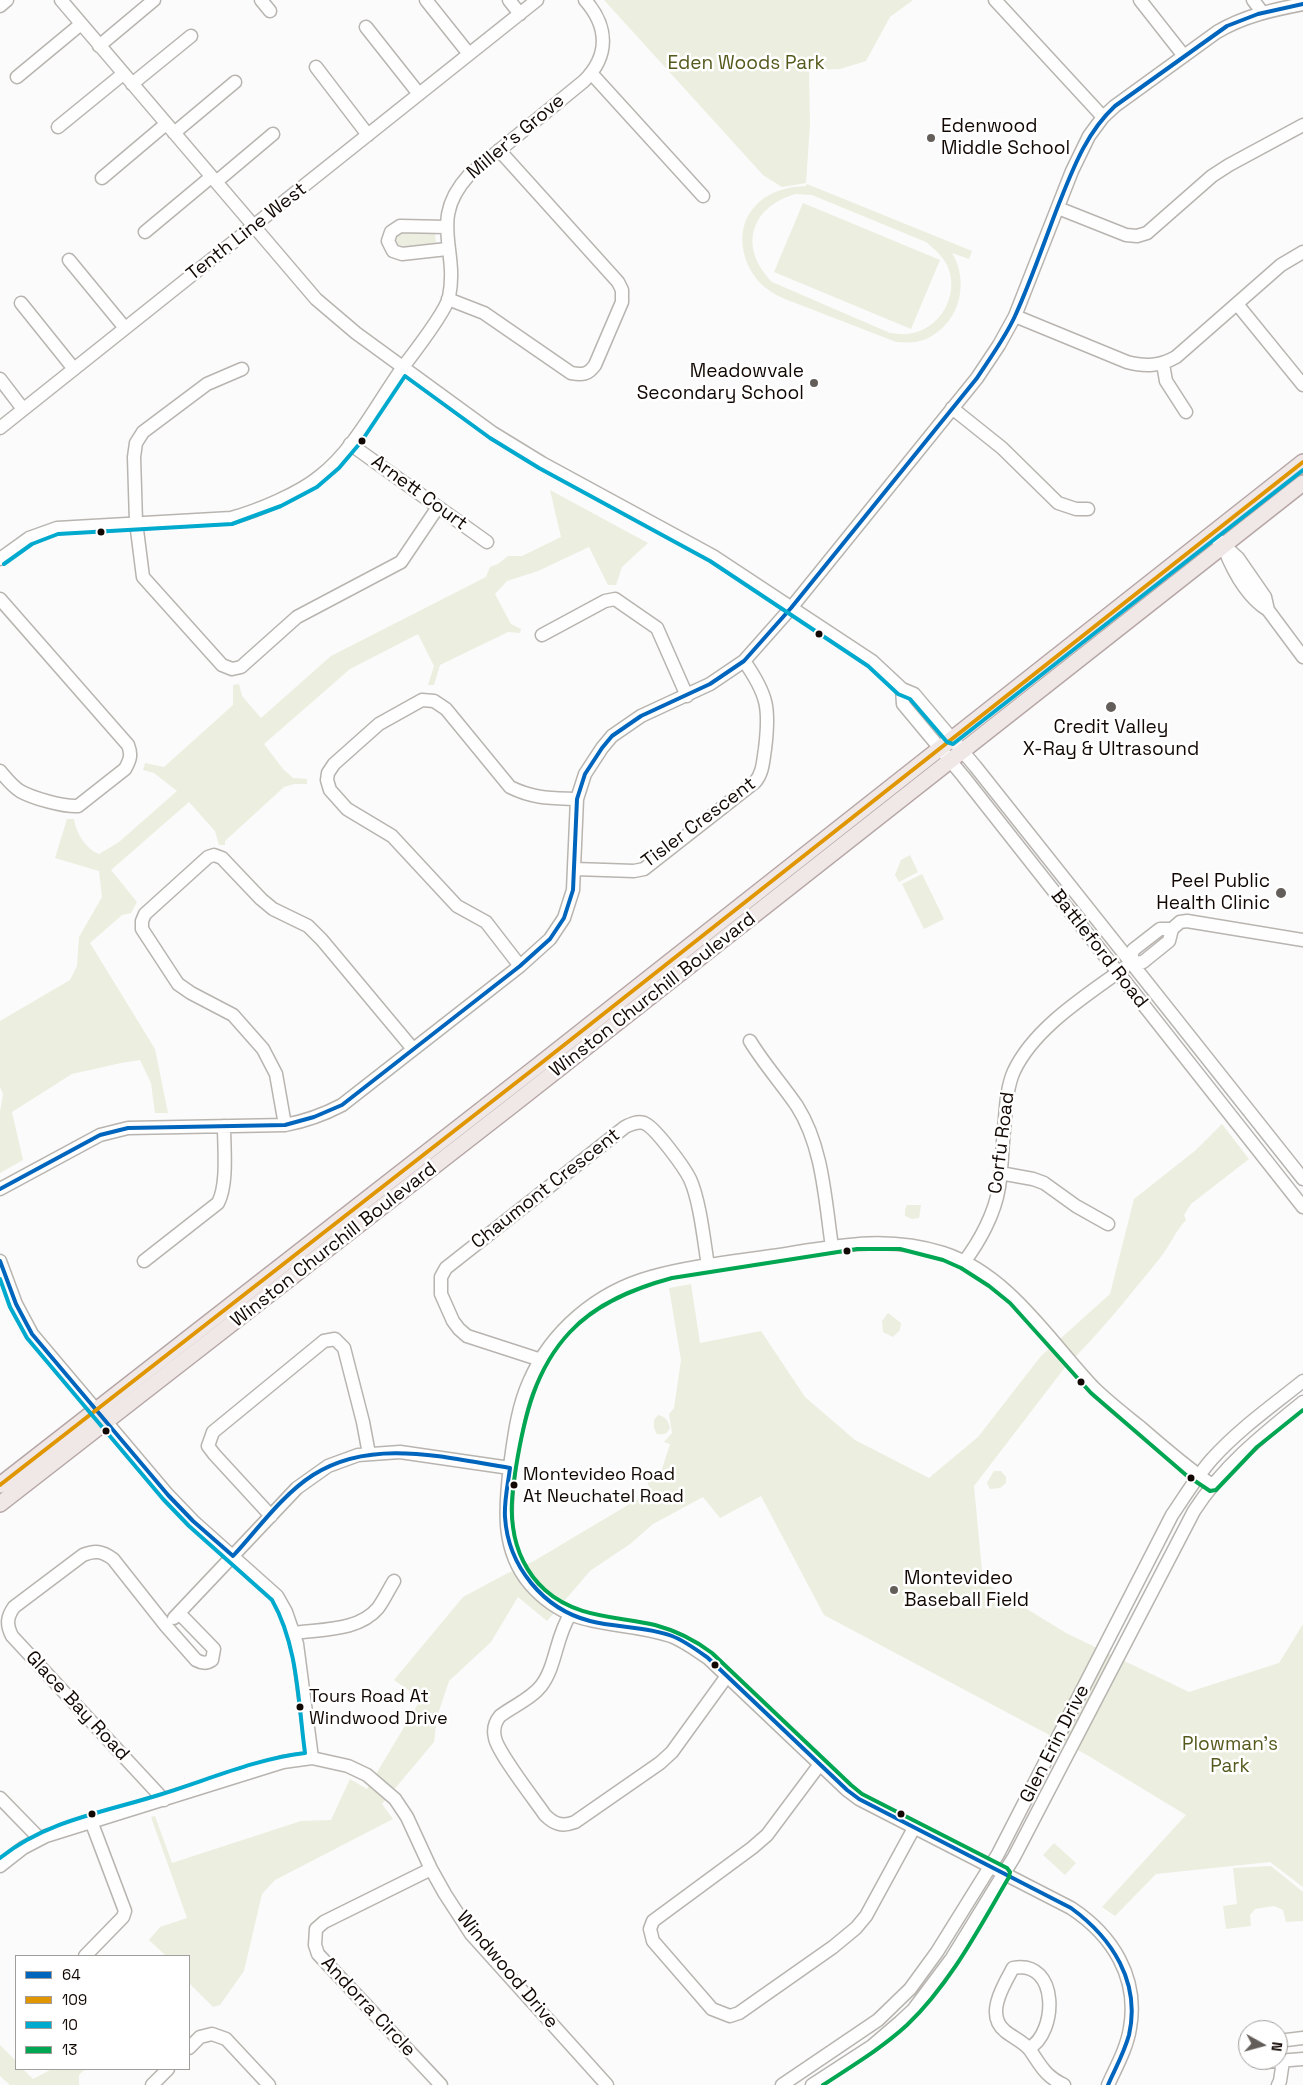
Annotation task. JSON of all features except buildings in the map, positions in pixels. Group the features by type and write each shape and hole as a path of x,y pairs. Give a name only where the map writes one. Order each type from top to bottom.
{"main road":[{"name":"Winston Churchill Boulevard","path":"0,1485 525,1076 1303,462"},
{"name":"Winston Churchill Boulevard","path":"0,1504 521,1098 1303,483"}],"street":[{"path":"0,6 7,0"},
{"path":"99,46 154,0"},
{"path":"261,0 270,11"},
{"path":"426,0 469,54"},
{"path":"509,0 520,14"},
{"name":"Tenth Line West","path":"0,428 537,0"},
{"name":"Miller's Grove","path":"0,559 29,538 57,528 231,518 246,514 319,477 350,444 448,299 451,275 446,227 448,207 458,187 591,73 598,62 602,47 603,31 595,12 585,0"},
{"path":"995,0 1103,117"},
{"path":"1140,0 1184,56"},
{"path":"1253,0 1262,12"},
{"name":"Battleford Road","path":"65,1 81,24 127,79 328,310 493,433 542,463 713,556 872,661 902,689 914,694 952,738 1303,1179"},
{"path":"0,1189 100,1135 128,1128 285,1125 308,1121 342,1105 520,966 550,939 564,918 573,890 577,799 588,767 612,736 641,716 687,696 723,677 744,661 791,608 985,367 1015,316 1080,151 1103,117 1184,56 1233,23 1262,12 1303,4"},
{"path":"17,77 81,24"},
{"path":"366,27 419,94"},
{"path":"58,127 191,36"},
{"path":"316,68 368,135"},
{"path":"591,73 703,196"},
{"path":"102,178 235,82"},
{"path":"1058,208 1126,235 1137,236 1147,233 1212,176 1303,125"},
{"path":"144,232 273,134"},
{"path":"448,299 484,313 571,373 582,375 590,372 595,365 622,302 622,290 618,282 499,150"},
{"path":"446,227 400,226 391,232 388,241 393,251 402,254 447,249"},
{"path":"1015,316 1128,362 1139,365 1163,364 1176,357 1280,265 1303,252"},
{"path":"69,260 125,328"},
{"path":"21,303 74,368"},
{"path":"1237,304 1303,385"},
{"path":"1163,364 1166,381 1186,412"},
{"path":"242,369 207,384 143,432 136,443 134,457 136,522 143,577 222,665 232,669 241,668 297,617 401,562 438,508"},
{"path":"0,379 23,409"},
{"path":"952,408 1002,448 1058,503 1076,509 1088,509"},
{"name":"Arnett Court","path":"350,444 487,542"},
{"path":"1212,533 1223,546 1238,558 1265,597 1268,610 1303,657"},
{"path":"0,599 128,745 131,752 130,761 125,769 78,806 62,805 22,792 12,785 0,771"},
{"path":"542,635 605,600 615,599 657,628 687,696"},
{"name":"Tisler Crescent","path":"575,869 644,870 755,782 760,776 763,766 768,719 762,691 744,661"},
{"name":"Battleford Road","path":"902,689 903,704 950,760 1303,1207"},
{"path":"520,966 486,922 457,906 392,836 347,809 330,790 327,780 328,773 334,764 379,724 422,700 434,701 446,709 510,787 538,798 577,799"},
{"path":"285,1125 276,1074 263,1049 233,1015 178,984 142,929 142,921 145,914 208,857 214,855 222,858 273,909 308,926 335,953 413,1049"},
{"path":"1130,963 1133,950 1160,929 1172,929 1180,922 1187,921 1303,940"},
{"name":"Corfu Road","path":"964,1262 977,1245 992,1211 999,1189 1008,1091 1017,1065 1027,1049 1045,1028 1130,963"},
{"path":"750,1041 769,1070 797,1106 814,1145 821,1172 832,1247"},
{"name":"Chaumont Crescent","path":"541,1360 467,1336 453,1321 441,1294 441,1277 446,1268 625,1127 634,1122 643,1122 653,1129 690,1180 708,1266"},
{"path":"144,1261 218,1203 223,1186 224,1126"},
{"path":"1000,1173 1044,1183 1076,1206 1108,1224"},
{"path":"1108,2085 1125,2047 1132,2011 1130,1993 1119,1959 1109,1942 1090,1921 1071,1908 859,1799 708,1658 672,1636 588,1621 570,1615 550,1603 528,1582 513,1555 508,1538 505,1517 514,1433 520,1407 529,1382 541,1360 556,1339 573,1321 600,1299 623,1287 649,1278 708,1266 857,1242 901,1244 945,1254 964,1262 993,1281 1014,1299 1095,1388 1198,1476 1212,1485"},
{"path":"0,1261 26,1324 96,1410 193,1521 277,1596 295,1633 312,1758"},
{"path":"271,1516 214,1454 208,1446 209,1438 220,1426 324,1341 336,1339 344,1348 363,1422 369,1454"},
{"name":"Glen Erin Drive","path":"782,2085 857,2036 896,2004 933,1958 990,1867 1170,1521 1198,1476 1234,1438 1303,1381"},
{"name":"Glen Erin Drive","path":"812,2085 872,2046 913,2010 952,1958 1004,1874 1178,1540 1212,1485 1253,1442 1303,1402"},
{"path":"166,1626 297,1488 313,1475 344,1459 369,1454 400,1452 510,1468"},
{"name":"Glace Bay Road","path":"164,1800 12,1636 8,1627 8,1615 14,1607 83,1554 94,1550 104,1553 113,1559 166,1626 196,1660 208,1663 212,1660 214,1649 179,1612"},
{"path":"295,1633 354,1624 364,1620 379,1606 394,1581"},
{"path":"570,1615 563,1625 548,1672 540,1686 500,1716 494,1731 497,1745 545,1815 559,1825 575,1822 660,1763 681,1741 727,1676"},
{"name":"Windwood Drive","path":"0,1866 23,1848 40,1839 91,1821 284,1762 312,1758 348,1766 367,1775 395,1799 408,1817 431,1869 471,1934 608,2085"},
{"path":"820,1764 767,1834 752,1848 653,1921 650,1929 652,1941 712,2009 730,2016 738,2013 846,1937 866,1916 914,1828"},
{"path":"0,1798 40,1839"},
{"path":"86,1955 123,1917 126,1911 91,1821"},
{"name":"Andorra Circle","path":"431,1869 324,1922 316,1929 315,1945 318,1954 441,2085"},
{"path":"1029,2048 1037,2042 1048,2020 1049,1999 1046,1983 1040,1975 1031,1969 1013,1968 1004,1983 995,2011 998,2022 1003,2030 1029,2048 1034,2058 1050,2078 1064,2085"},
{"path":"190,2047 200,2037 212,2034 226,2039 269,2085"},
{"path":"1288,2040 1303,2038"},
{"path":"1288,2060 1303,2059"},
{"path":"152,2085 167,2070"},
{"path":"1278,2085 1282,2070"}],"green space":[{"name":"Eden Woods Park","path":"604,0 913,0 890,17 866,61 840,69 809,70 810,124 806,183 782,187 763,175"},
{"path":"807,184 972,251 969,259 952,253 957,264 961,287 955,310 941,330 922,340 896,342 782,297 771,292 759,282 748,265 743,245 744,225 748,216 759,202 773,193 789,188 806,186","holes":["795,194 812,195 926,242 938,252 947,265 951,276 951,288 949,299 937,319 928,327 918,332 890,333 772,282 755,256 754,230 759,219 767,209 779,200"]},
{"path":"803,203 940,260 911,329 774,272"},
{"path":"405,231 435,232 436,244 414,248 398,246 394,243 394,237 397,233"},
{"path":"550,490 648,543 622,567 616,585 608,585 589,547 538,571 507,581 495,594 511,624 521,629 520,633 508,632 440,665 434,685 428,685 434,666 418,634 350,669 264,744 283,769 293,778 307,779 307,784 294,784 284,787 225,841 225,845 219,845 215,831 189,802 111,870 137,902 131,913 122,915 90,943 155,1049 168,1113 155,1113 151,1083 140,1060 72,1074 12,1112 23,1160 0,1173 0,1112 3,1094 0,1087 0,1021 70,980 77,966 79,937 102,897 99,871 55,858 67,819 74,819 82,840 94,852 99,854 119,842 177,791 154,773 143,770 145,763 164,767 233,705 233,685 239,684 242,696 261,718 331,656 486,577 490,567 498,564 508,556 522,556 561,537"},
{"path":"910,855 918,872 899,882 895,875 901,860"},
{"path":"922,874 944,919 924,929 902,884"},
{"name":"Plowman's Park","path":"1222,1124 1249,1159 1191,1204 1184,1215 1186,1220 1167,1249 1103,1327 1066,1366 974,1486 983,1582 1066,1633 1189,1692 1279,1663 1303,1624 1303,1887 1270,1862 1156,1874 1115,1916 1102,1907 1186,1815 1087,1755 824,1615 761,1496 720,1518 703,1497 653,1524 630,1544 590,1571 547,1621 518,1597 491,1642 449,1681 437,1717 434,1742 382,1804 393,1819 275,1880 262,1894 244,1971 220,2005 213,2007 190,1984 190,1955 165,1955 149,1940 160,1927 187,1918 151,1817 155,1816 172,1863 301,1821 331,1820 350,1779 367,1789 421,1699 394,1680 463,1597 534,1561 643,1496 650,1488 647,1482 654,1474 660,1475 670,1444 664,1442 672,1433 669,1414 674,1408 681,1360 669,1288 691,1284 700,1343 761,1331 805,1397 855,1440 929,1478 978,1437 1041,1356 1110,1294 1134,1199 1196,1150"},
{"path":"907,1205 921,1205 919,1218 912,1219 905,1216"},
{"path":"888,1313 901,1323 900,1330 893,1337 883,1332 882,1321"},
{"path":"658,1415 666,1419 670,1428 665,1434 657,1434 654,1428 654,1420"},
{"path":"994,1471 1001,1471 1006,1477 1006,1483 1000,1488 990,1489 987,1483"},
{"path":"1054,1843 1076,1863 1065,1875 1043,1855"},
{"path":"1271,1866 1303,1892 1303,1921 1286,1922 1283,1910 1274,1906 1255,1909 1250,1915 1251,1926 1226,1929 1223,1906 1237,1904 1233,1868"},
{"path":"0,2045 15,2060 15,2070 24,2070 33,2079 50,2070 84,2070 79,2075 79,2085 10,2085 0,2076"}],"transit line":[{"name":"64","path":"0,1189 100,1135 128,1128 285,1125 314,1117 342,1105 520,966 550,939 564,918 573,890 577,799 585,774 602,748 612,736 641,716 710,684 744,661 791,608 977,378 1011,324 1076,162 1089,138 1105,116 1115,106 1227,26 1258,14 1303,4"},
{"name":"10","path":"4,564 32,544 58,534 232,524 281,506 317,487 339,468 361,442 405,376 490,438 539,468 710,561 868,666 898,694 910,699 947,742 953,744 1303,470"},
{"name":"109","path":"0,1485 540,1064 1303,462"},
{"name":"13","path":"823,2085 887,2041 923,2009 951,1973 1009,1877 1010,1872 1007,1868 862,1794 712,1653 699,1644 663,1627 583,1611 557,1599 539,1584 523,1562 514,1536 512,1497 519,1449 527,1413 540,1378 558,1346 581,1322 604,1305 631,1292 672,1278 857,1249 900,1249 943,1260 961,1268 989,1286 1010,1303 1091,1393 1186,1475 1210,1491 1216,1490 1257,1447 1303,1410"},
{"name":"64","path":"0,1261 16,1304 32,1334 168,1495 193,1521 233,1556 291,1492 313,1475 336,1463 360,1456 384,1453 435,1456 510,1468 505,1511 508,1535 513,1552 521,1568 543,1596 557,1607 590,1621 652,1630 672,1636 686,1643 708,1658 847,1790 859,1799 1071,1908 1099,1933 1111,1947 1120,1963 1127,1979 1131,1997 1132,2016 1129,2035 1108,2085"},
{"name":"10","path":"0,1279 10,1307 27,1338 163,1499 189,1526 272,1600 281,1618 292,1655 305,1753 250,1765 162,1794 78,1818 37,1834 0,1858"}],"place":[{"name":"Edenwood Middle School","path":"931,138"},
{"name":"Meadowvale Secondary School","path":"814,383"},
{"name":"Credit Valley X-Ray & Ultrasound","path":"1111,707"},
{"name":"Peel Public Health Clinic","path":"1281,893"},
{"name":"Montevideo Road At Neuchatel Road","path":"514,1485"},
{"name":"Montevideo Baseball Field","path":"894,1590"},
{"name":"Tours Road At Windwood Drive","path":"300,1707"}]}
